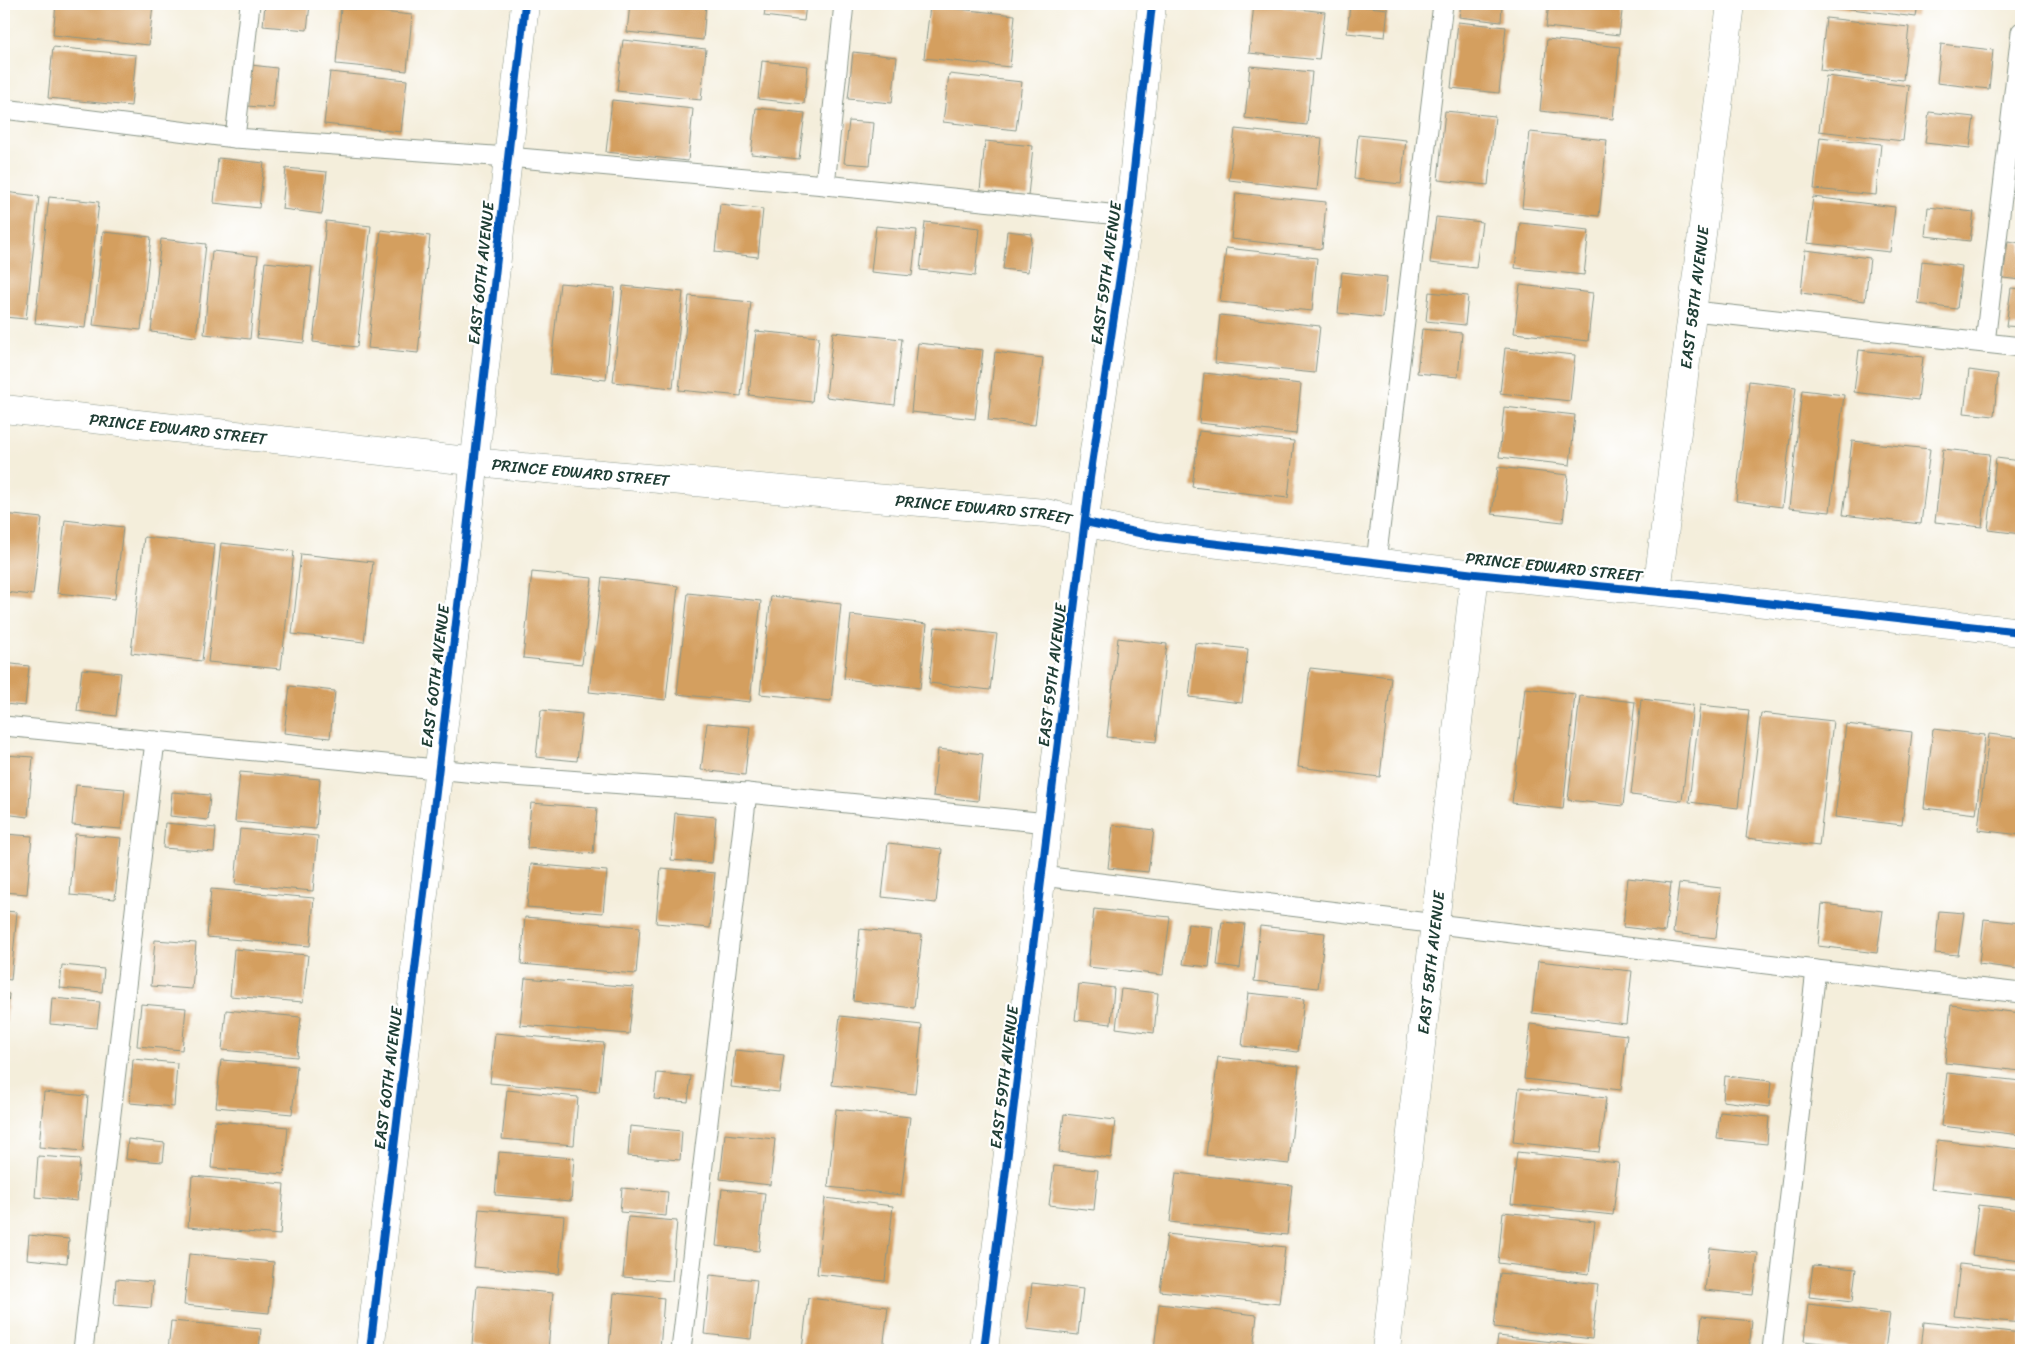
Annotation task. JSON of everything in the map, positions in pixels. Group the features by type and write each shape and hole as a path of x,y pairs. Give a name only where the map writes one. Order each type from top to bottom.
{"street":[{"name":"EAST 60TH AVENUE","path":"370,1350 526,4"},
{"name":"EAST 59TH AVENUE","path":"984,1350 1085,522 1129,216 1152,4"},
{"name":"EAST 58TH AVENUE","path":"1657,591 1694,311 1731,4"},
{"name":"PRINCE EDWARD STREET","path":"4,409 474,462 1045,513 1149,536 1475,574 1657,591 2021,632"},
{"name":"EAST 58TH AVENUE","path":"1386,1350 1475,574"}],"lane":[{"path":"235,138 250,4"},
{"path":"824,185 844,4"},
{"path":"1376,562 1443,4"},
{"path":"1985,342 2021,32"},
{"path":"4,108 235,138 508,157 824,185 1129,216"},
{"path":"1694,311 2021,347"},
{"path":"4,726 486,774 747,793 1048,823"},
{"path":"83,1350 155,741"},
{"path":"681,1350 747,793"},
{"path":"1042,876 2021,993"},
{"path":"1772,1350 1816,970"}],"building":[{"path":"56,4 153,4 149,45 53,35"},
{"path":"265,4 310,5 307,30 263,26"},
{"path":"630,4 706,4 703,40 627,32"},
{"path":"766,4 806,4 804,21 764,16"},
{"path":"1254,4 1325,12 1319,60 1249,53"},
{"path":"1461,4 1502,4 1501,22 1459,17"},
{"path":"1549,4 1623,4 1619,35 1546,27"},
{"path":"1827,4 1918,4 1916,17 1827,6"},
{"path":"1350,5 1388,9 1385,37 1347,33"},
{"path":"930,6 1015,15 1010,67 924,58"},
{"path":"341,8 412,15 407,71 336,64"},
{"path":"1826,18 1909,27 1903,80 1820,70"},
{"path":"1458,22 1506,27 1499,93 1451,88"},
{"path":"1547,39 1620,47 1613,119 1540,111"},
{"path":"623,40 706,49 701,100 617,91"},
{"path":"1941,44 1993,50 1989,89 1937,83"},
{"path":"53,47 136,55 131,106 48,98"},
{"path":"853,52 897,57 892,103 848,99"},
{"path":"762,61 808,66 804,104 758,99"},
{"path":"251,65 277,68 273,108 247,106"},
{"path":"1250,66 1312,72 1307,125 1245,118"},
{"path":"330,72 407,80 401,132 324,124"},
{"path":"949,74 1022,82 1016,130 943,122"},
{"path":"1826,76 1909,86 1903,141 1819,131"},
{"path":"612,100 693,109 688,161 606,152"},
{"path":"756,108 805,113 799,159 751,154"},
{"path":"1445,111 1495,116 1488,185 1438,180"},
{"path":"1929,112 1974,117 1970,148 1925,143"},
{"path":"849,121 874,123 870,165 844,163"},
{"path":"1235,129 1322,138 1317,190 1229,180"},
{"path":"1530,132 1607,140 1599,216 1522,208"},
{"path":"1358,135 1406,140 1401,184 1354,179"},
{"path":"1820,137 1881,144 1876,195 1814,189"},
{"path":"985,141 1033,146 1028,196 980,191"},
{"path":"218,158 264,163 259,208 214,203"},
{"path":"286,168 327,172 322,214 282,209"},
{"path":"4,192 39,196 26,319 4,317"},
{"path":"1236,193 1326,202 1322,249 1231,239"},
{"path":"49,197 99,202 85,328 35,323"},
{"path":"1813,197 1895,207 1890,252 1807,243"},
{"path":"720,204 763,209 758,257 715,252"},
{"path":"1928,207 1974,212 1970,241 1925,236"},
{"path":"1436,217 1482,222 1476,268 1430,263"},
{"path":"326,221 371,226 357,347 313,342"},
{"path":"925,222 980,228 975,276 920,270"},
{"path":"1520,223 1589,230 1584,275 1515,268"},
{"path":"876,226 917,230 912,276 871,272"},
{"path":"381,230 430,236 418,353 368,348"},
{"path":"1007,231 1032,234 1028,272 1003,269"},
{"path":"103,232 151,237 141,330 93,325"},
{"path":"161,239 206,244 196,337 151,332"},
{"path":"2008,241 2021,243 2021,280 2003,278"},
{"path":"1226,248 1317,258 1312,311 1220,302"},
{"path":"1805,250 1870,258 1865,301 1801,293"},
{"path":"212,251 258,256 250,339 204,334"},
{"path":"1922,261 1962,266 1957,309 1918,304"},
{"path":"265,262 312,267 304,343 257,338"},
{"path":"1342,272 1387,277 1383,318 1338,313"},
{"path":"560,283 615,288 606,380 550,374"},
{"path":"1520,285 1593,293 1588,341 1514,333"},
{"path":"623,286 683,292 673,388 613,382"},
{"path":"2011,288 2021,289 2021,327 2006,326"},
{"path":"1429,292 1468,296 1465,325 1426,321"},
{"path":"689,296 751,302 741,396 679,390"},
{"path":"1220,315 1320,326 1315,373 1215,363"},
{"path":"1422,329 1462,333 1458,377 1417,373"},
{"path":"756,331 819,337 812,402 749,395"},
{"path":"833,332 902,339 895,405 826,397"},
{"path":"918,343 983,350 975,419 911,412"},
{"path":"1505,348 1575,355 1570,401 1500,393"},
{"path":"1859,350 1923,357 1918,400 1854,392"},
{"path":"995,352 1043,358 1035,425 988,420"},
{"path":"1969,370 1998,374 1994,416 1964,413"},
{"path":"1204,373 1301,384 1296,434 1199,423"},
{"path":"1749,381 1796,387 1782,507 1736,501"},
{"path":"1802,390 1844,395 1830,512 1789,508"},
{"path":"1504,407 1575,415 1570,465 1499,457"},
{"path":"1199,431 1294,441 1288,498 1192,487"},
{"path":"1852,441 1930,449 1921,524 1843,515"},
{"path":"1943,449 1990,454 1982,527 1935,522"},
{"path":"1996,458 2021,461 2021,534 1988,530"},
{"path":"1498,467 1568,475 1563,522 1492,514"},
{"path":"4,514 42,518 33,595 4,592"},
{"path":"65,520 123,527 115,599 57,593"},
{"path":"144,537 215,544 202,661 131,653"},
{"path":"221,543 294,551 281,669 208,662"},
{"path":"301,554 373,562 364,642 292,634"},
{"path":"532,572 592,578 582,664 523,658"},
{"path":"602,577 678,586 666,700 589,692"},
{"path":"688,593 761,601 750,702 677,694"},
{"path":"771,596 841,604 831,701 760,694"},
{"path":"851,615 927,624 920,688 844,679"},
{"path":"935,627 997,634 990,690 929,683"},
{"path":"1118,638 1167,644 1156,742 1107,737"},
{"path":"1195,643 1248,649 1242,703 1189,697"},
{"path":"4,663 29,666 25,706 4,704"},
{"path":"1310,668 1391,677 1380,777 1298,767"},
{"path":"82,669 121,673 116,716 77,711"},
{"path":"290,686 335,691 330,738 284,733"},
{"path":"1525,688 1575,694 1563,809 1512,803"},
{"path":"1580,696 1635,702 1623,806 1568,800"},
{"path":"1641,699 1693,705 1682,801 1631,795"},
{"path":"1700,705 1749,710 1738,808 1689,802"},
{"path":"541,710 582,714 577,761 536,757"},
{"path":"1761,713 1833,721 1819,846 1746,838"},
{"path":"707,723 750,727 745,775 701,770"},
{"path":"1846,724 1912,732 1902,825 1835,817"},
{"path":"1933,729 1985,735 1976,814 1924,808"},
{"path":"1989,734 2021,738 2021,835 1978,830"},
{"path":"938,749 983,754 978,801 933,796"},
{"path":"4,755 33,757 28,817 4,814"},
{"path":"240,772 320,779 316,829 235,822"},
{"path":"76,785 125,789 121,829 72,825"},
{"path":"172,792 210,795 208,820 170,816"},
{"path":"531,803 597,808 593,854 527,848"},
{"path":"675,813 716,817 712,863 671,860"},
{"path":"165,823 216,828 214,852 163,848"},
{"path":"1113,825 1154,830 1148,872 1108,868"},
{"path":"240,829 318,836 313,891 235,884"},
{"path":"4,834 32,836 27,894 4,892"},
{"path":"75,834 121,838 115,899 70,895"},
{"path":"888,843 942,849 936,903 882,897"},
{"path":"531,864 607,871 603,913 527,907"},
{"path":"661,868 715,873 710,928 656,923"},
{"path":"1628,878 1671,883 1665,932 1623,927"},
{"path":"1679,883 1721,888 1716,938 1673,933"},
{"path":"211,889 314,898 310,946 207,937"},
{"path":"1822,904 1883,911 1877,953 1818,946"},
{"path":"1094,909 1170,917 1163,975 1088,967"},
{"path":"4,911 17,912 11,980 4,979"},
{"path":"1939,911 1964,913 1958,955 1935,953"},
{"path":"525,917 640,927 636,974 521,964"},
{"path":"1984,919 2021,923 2018,969 1979,964"},
{"path":"1222,922 1245,924 1240,968 1217,965"},
{"path":"1188,924 1213,927 1209,967 1183,964"},
{"path":"1260,926 1325,933 1318,988 1254,981"},
{"path":"860,929 922,935 914,1008 853,1001"},
{"path":"155,940 196,943 192,989 151,986"},
{"path":"234,949 308,955 303,1002 230,996"},
{"path":"1538,961 1632,971 1626,1024 1532,1013"},
{"path":"62,965 104,969 102,992 60,988"},
{"path":"525,978 634,987 629,1034 520,1025"},
{"path":"1079,984 1114,988 1111,1024 1075,1020"},
{"path":"1121,989 1158,993 1154,1033 1116,1028"},
{"path":"4,993 9,994 5,1036 4,1036"},
{"path":"1248,993 1304,999 1298,1052 1242,1046"},
{"path":"52,998 100,1002 97,1028 50,1024"},
{"path":"141,1004 186,1008 182,1050 137,1046"},
{"path":"1951,1005 2021,1013 2021,1071 1945,1063"},
{"path":"226,1010 301,1017 297,1057 222,1050"},
{"path":"840,1016 922,1025 915,1094 832,1085"},
{"path":"1530,1024 1627,1035 1621,1090 1524,1079"},
{"path":"495,1033 604,1043 599,1092 490,1083"},
{"path":"735,1050 784,1055 779,1092 731,1087"},
{"path":"1218,1057 1299,1066 1289,1164 1206,1155"},
{"path":"133,1059 177,1063 174,1107 130,1103"},
{"path":"221,1060 297,1066 292,1114 216,1107"},
{"path":"657,1073 691,1076 688,1102 654,1099"},
{"path":"1947,1073 2021,1081 2021,1135 1941,1126"},
{"path":"1725,1076 1771,1081 1769,1107 1723,1101"},
{"path":"1519,1088 1606,1098 1599,1152 1513,1142"},
{"path":"507,1090 578,1097 574,1145 502,1139"},
{"path":"44,1092 88,1096 83,1151 39,1147"},
{"path":"836,1109 910,1117 901,1195 828,1187"},
{"path":"1720,1112 1769,1117 1767,1144 1717,1139"},
{"path":"1064,1114 1115,1120 1111,1158 1059,1152"},
{"path":"215,1121 288,1127 284,1174 211,1168"},
{"path":"630,1126 682,1131 680,1160 628,1156"},
{"path":"725,1134 775,1139 770,1185 720,1179"},
{"path":"128,1139 165,1143 163,1162 126,1159"},
{"path":"1937,1140 2021,1149 2021,1199 1931,1189"},
{"path":"499,1152 574,1158 571,1201 495,1195"},
{"path":"1517,1152 1619,1163 1613,1215 1511,1204"},
{"path":"38,1156 80,1159 77,1201 35,1197"},
{"path":"1054,1166 1098,1170 1094,1210 1049,1205"},
{"path":"1176,1173 1292,1185 1287,1235 1170,1222"},
{"path":"192,1176 284,1184 280,1235 188,1227"},
{"path":"622,1188 668,1192 666,1216 620,1212"},
{"path":"722,1189 765,1193 759,1251 716,1246"},
{"path":"825,1198 893,1206 885,1281 817,1274"},
{"path":"1978,1205 2021,1210 2021,1261 1972,1255"},
{"path":"479,1209 564,1216 559,1274 474,1267"},
{"path":"1503,1212 1595,1222 1589,1274 1498,1263"},
{"path":"628,1217 677,1221 672,1281 623,1277"},
{"path":"1167,1234 1285,1247 1279,1304 1160,1291"},
{"path":"29,1235 69,1239 67,1263 27,1259"},
{"path":"1710,1248 1758,1253 1753,1295 1705,1290"},
{"path":"189,1254 274,1262 269,1313 184,1305"},
{"path":"1960,1264 2021,1271 2021,1323 1954,1316"},
{"path":"1813,1265 1856,1269 1852,1302 1809,1297"},
{"path":"1500,1273 1598,1284 1592,1339 1494,1327"},
{"path":"710,1275 757,1280 751,1339 704,1334"},
{"path":"116,1279 153,1282 151,1308 114,1305"},
{"path":"1032,1283 1083,1289 1078,1335 1027,1329"},
{"path":"477,1286 553,1293 548,1350 472,1345"},
{"path":"614,1293 664,1298 660,1350 609,1348"},
{"path":"808,1298 888,1307 883,1350 802,1350"},
{"path":"1159,1304 1257,1315 1253,1350 1154,1350"},
{"path":"1808,1304 1890,1314 1885,1350 1804,1341"},
{"path":"1702,1316 1752,1321 1749,1350 1698,1350"},
{"path":"171,1321 261,1329 259,1350 168,1350"},
{"path":"1924,1322 2021,1333 2021,1350 1921,1350"},
{"path":"1498,1336 1608,1348 1607,1350 1496,1350"}],"cycle path":[{"path":"370,1350 468,521 525,4"},
{"path":"984,1350 1090,478 1129,216 1152,4"},
{"path":"1085,522 1159,537 1475,574 1712,597 2021,632"}]}
